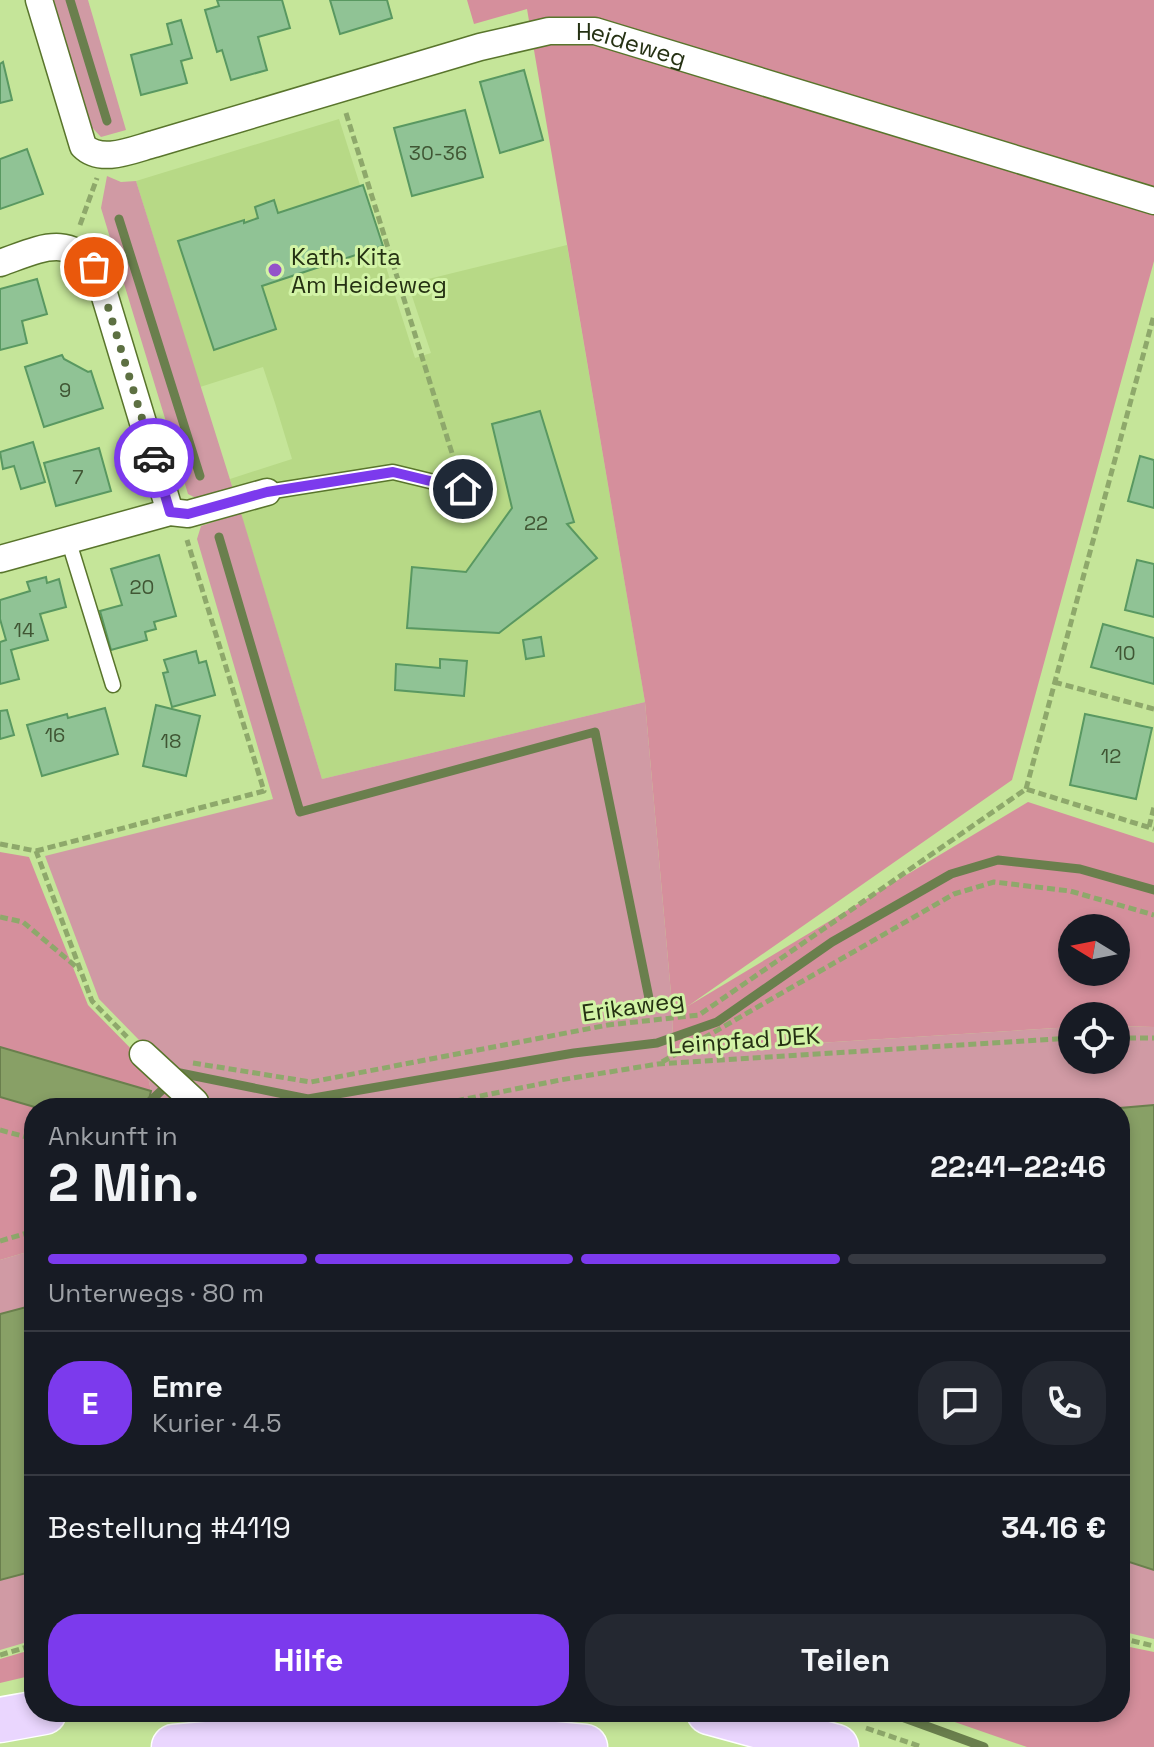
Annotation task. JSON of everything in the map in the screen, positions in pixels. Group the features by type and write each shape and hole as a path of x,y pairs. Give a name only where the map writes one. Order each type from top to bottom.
{"highway":[{"path":"0,1720 24,1716"},
{"path":"745,1722 836,1747"},
{"path":"174,1747 317,1734 462,1735 585,1747"}],"street":[{"path":"39,0 83,146 96,154 105,155"},
{"name":"Heideweg","path":"105,155 154,144 480,47 549,31 595,31 1154,201"},
{"path":"0,263 56,246 72,249 87,260 99,277 170,512"},
{"path":"0,559 170,512 188,514 267,492"},
{"path":"143,1054 191,1098"}],"lane":[{"path":"267,492 393,472 463,489"},
{"path":"68,539 113,685"}],"path":[{"path":"339,89 463,489"},
{"path":"72,249 105,155"},
{"path":"1154,315 1026,789 1151,828 1154,807"},
{"path":"0,844 36,851 264,791 189,542 170,512"},
{"path":"1054,682 1154,709"},
{"name":"Erikaweg","path":"143,1054 311,1082 608,1025 699,1015 1026,789"},
{"path":"36,851 92,1001 143,1054"},
{"path":"658,1064 954,894 994,882 1070,891 1154,915"},
{"path":"0,917 23,922 80,971"},
{"path":"1130,1038 1154,1038"},
{"name":"Leinpfad DEK","path":"471,1098 658,1064 1058,1039"},
{"path":"0,1130 24,1136"},
{"path":"0,1241 24,1234"},
{"path":"1130,1640 1154,1646"},
{"path":"0,1655 24,1648"}],"shaded area":[{"path":"50,0 88,0 126,130 101,137 86,121"},
{"path":"467,0 1154,0 1154,261 1012,780 688,1006 1028,802 1154,843 1154,1027 1130,1026 1130,1002 1058,1002 1058,1028 672,1052 673,1016 645,702 527,9 474,24"},
{"path":"339,119 415,358 431,353 408,284 567,245 645,702 322,779 230,479 292,459 275,403 263,367 200,387 136,181"},
{"path":"107,176 121,182 136,181 233,489 198,499 188,494 101,208"},
{"path":"241,513 322,779 645,702 673,1016 672,1052 1058,1028 1058,1074 1130,1074 1130,1026 1154,1027 1154,1105 1130,1107 1130,1098 149,1098 151,1091 140,1041 99,999 45,856 273,799 197,539 201,526"},
{"path":"0,852 29,857 88,1005 145,1063 151,1091 0,1047"},
{"path":"0,1047 151,1091 149,1098 24,1098 24,1104 0,1097"},
{"path":"0,1097 24,1104 24,1253 0,1260"},
{"path":"1154,1105 1154,1570 1130,1562 1130,1107"},
{"path":"24,1253 24,1308 0,1314 0,1260"},
{"path":"24,1308 24,1574 0,1580 0,1314"},
{"path":"1130,1562 1154,1570 1154,1639 1130,1633"},
{"path":"24,1574 24,1643 0,1650 0,1580"},
{"path":"1130,1647 1154,1652 1154,1747 1027,1747 955,1722 1130,1722"},
{"path":"24,1652 24,1677 0,1683 0,1659"}],"building":[{"path":"217,0 282,0 290,28 258,37 267,70 231,80 222,50 217,52 205,10 219,6"},
{"path":"330,0 387,0 392,18 340,34"},
{"path":"181,20 192,58 181,61 187,83 141,95 131,55 172,44 167,24"},
{"path":"3,62 12,100 0,103 0,64"},
{"path":"524,70 543,140 500,153 480,82"},
{"path":"465,110 483,177 412,196 394,128"},
{"path":"27,149 43,194 0,209 0,159"},
{"path":"363,185 383,246 262,286 276,329 214,350 178,241 258,218 255,207 274,200 278,213"},
{"path":"37,279 47,314 22,321 27,343 0,350 0,289"},
{"path":"62,355 64,359 91,371 103,408 44,427 25,367"},
{"path":"540,411 574,522 567,524 597,558 499,633 407,628 412,567 466,572 512,508 492,424"},
{"path":"33,442 45,482 21,489 14,466 3,469 0,452"},
{"path":"99,448 111,491 56,506 44,463"},
{"path":"1140,456 1154,460 1154,508 1128,501"},
{"path":"159,555 176,616 154,622 156,629 145,632 147,640 111,650 100,611 122,605 111,569"},
{"path":"1137,560 1154,564 1154,617 1125,610"},
{"path":"46,577 47,583 59,579 66,607 40,614 48,640 11,650 19,679 0,684 0,642 6,640 0,619 0,600 30,591 27,582"},
{"path":"1103,624 1154,638 1154,684 1091,667"},
{"path":"541,637 544,656 526,659 523,640"},
{"path":"196,651 199,663 206,661 215,695 172,707 163,673 168,672 164,660"},
{"path":"440,659 467,661 464,696 395,690 396,664 440,668"},
{"path":"156,705 200,716 186,776 143,766"},
{"path":"105,708 118,754 42,776 27,725"},
{"path":"7,710 14,735 0,739 0,711"},
{"path":"1085,714 1152,728 1136,799 1070,785"}],"waterway":[{"path":"70,0 107,121"},
{"path":"119,219 200,476"},
{"path":"219,537 300,812 595,732 651,1008"},
{"path":"314,1098 574,1053 657,1043 717,1022 832,942 951,874 998,860 1080,869 1154,890"},
{"path":"154,1098 180,1073 303,1098"},
{"path":"915,1722 984,1747"}],"way so far":[{"path":"94,267 154,458"}],"place":[{"name":"Kath. Kita Am Heideweg","path":"275,270"}],"route":[{"path":"154,458 170,512 188,514 267,492 393,472 463,489"}]}
